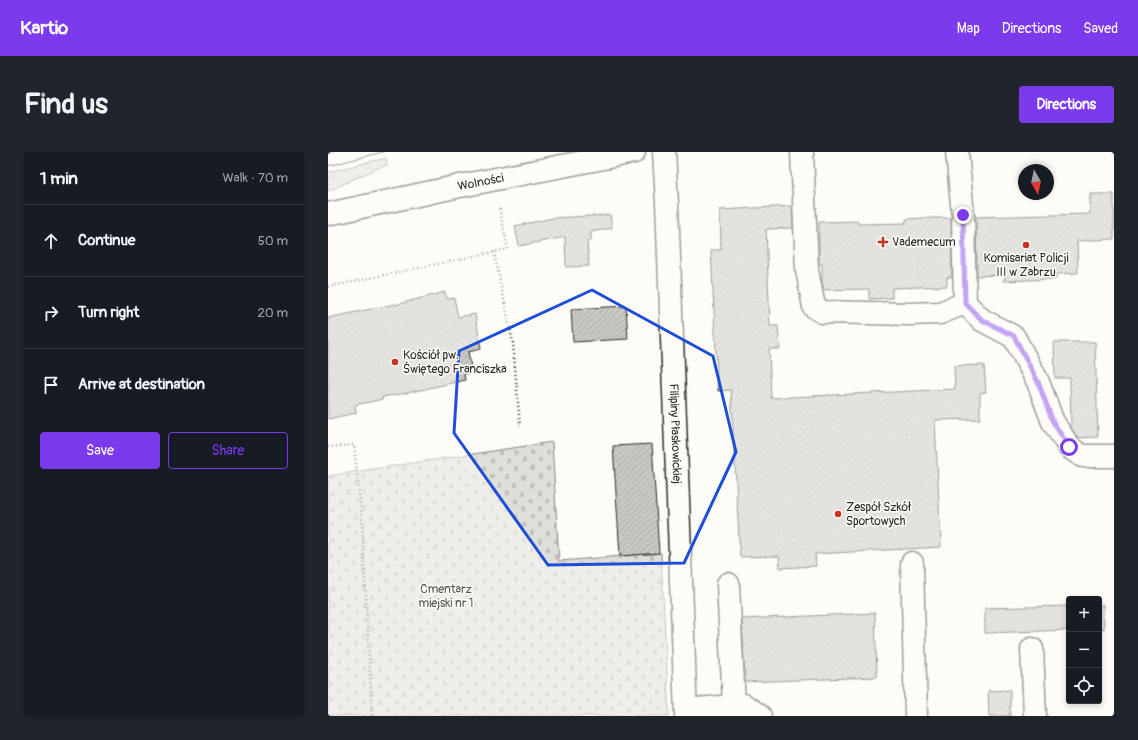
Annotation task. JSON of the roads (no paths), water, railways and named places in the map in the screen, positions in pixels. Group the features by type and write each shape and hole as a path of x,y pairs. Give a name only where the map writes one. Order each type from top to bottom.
{"street":[{"name":"Wolności","path":"328,214 601,155 634,152"},
{"name":"Filipiny Płaskowickiej","path":"664,152 686,713"},
{"path":"802,152 807,270 814,307 822,312 910,314 940,313 965,303"},
{"path":"957,152 963,215 965,303 982,320 1014,336 1038,382 1053,422 1069,447 1082,456 1114,456"},
{"path":"912,563 916,716"},
{"path":"728,584 734,706"},
{"path":"1032,649 1034,716"},
{"path":"686,713 744,705 760,716"}],"tram line":[{"path":"328,154 334,152"},
{"path":"328,166 383,152"}],"place":[{"name":"Vademecum","path":"883,242"},
{"name":"Komisariat Policji III w Zabrzu","path":"1026,245"},
{"name":"Kościół pw. Świętego Franciszka","path":"395,362"},
{"name":"Zespół Szkół Sportowych","path":"838,514"}],"park label":[{"name":"Cmentarz miejski nr 1","path":"446,596"}]}
